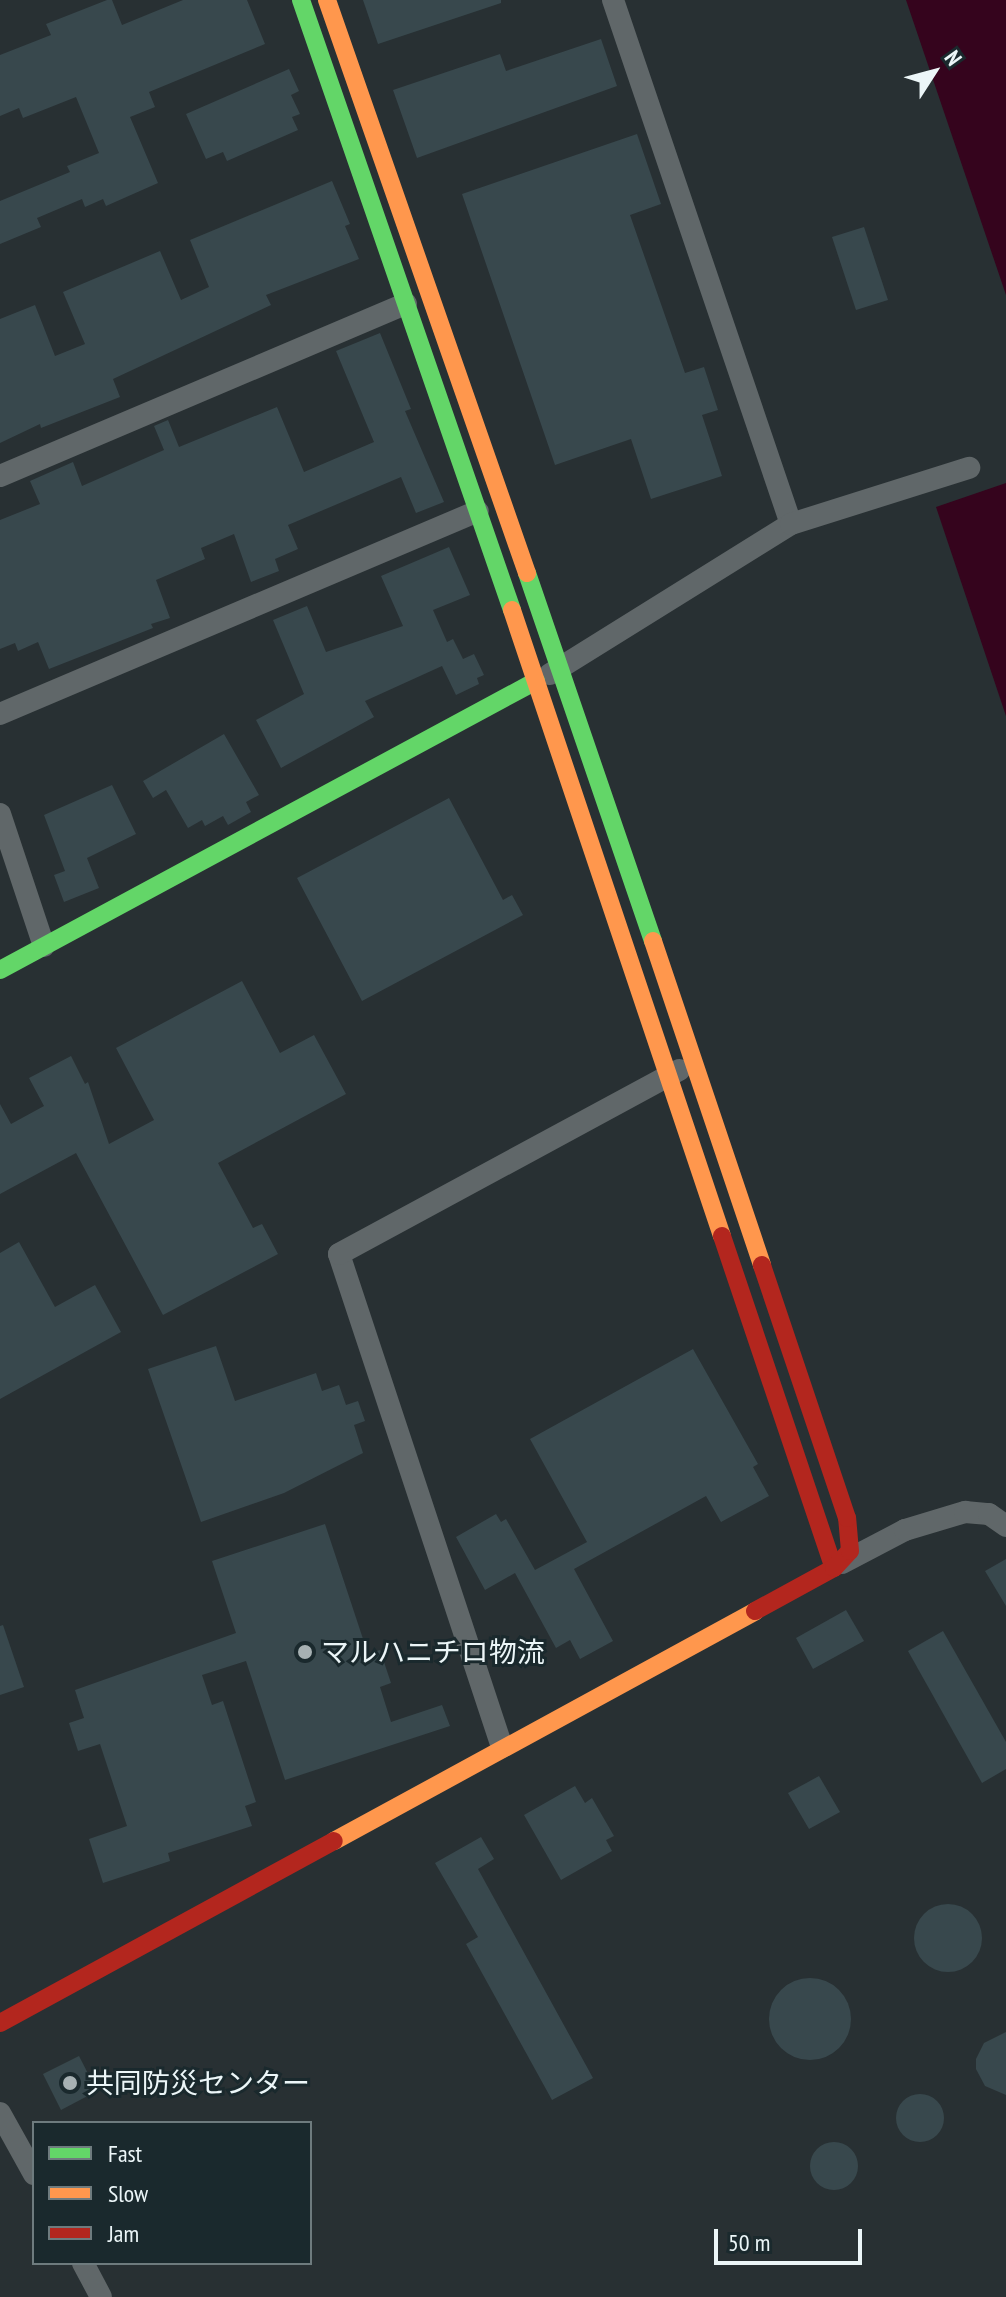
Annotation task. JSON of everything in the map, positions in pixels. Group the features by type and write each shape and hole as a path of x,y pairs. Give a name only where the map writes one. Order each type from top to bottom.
{"street":[{"path":"301,0 536,681 666,1077 834,1568"},
{"path":"327,0 561,668 847,1518 850,1551 834,1568"},
{"path":"613,0 791,524"},
{"path":"0,476 406,304"},
{"path":"0,970 561,668 791,524 969,468"},
{"path":"0,714 478,511"},
{"path":"0,814 44,946"},
{"path":"502,1747 339,1254 693,1063"},
{"path":"0,2023 905,1530 965,1512 989,1514 1006,1526"},
{"path":"0,2113 32,2170"},
{"path":"84,2265 101,2297"}],"shaded area":[{"path":"906,0 1006,0 1006,295"},
{"path":"1006,483 1006,716 936,507"}],"building":[{"path":"112,0 122,25 183,0 247,0 265,44 149,92 155,107 130,117 158,183 106,206 103,199 85,207 82,199 37,218 41,227 0,244 0,201 70,172 67,166 99,153 76,97 23,118 19,108 0,116 0,55 51,35 46,24"},
{"path":"363,0 501,0 501,3 378,44"},
{"path":"601,39 617,86 417,158 393,90 500,54 506,71"},
{"path":"289,69 299,91 291,95 300,114 292,117 298,130 227,161 223,152 206,159 186,114"},
{"path":"637,134 661,204 630,215 685,373 704,367 718,410 702,415 722,476 651,499 631,439 555,465 462,194"},
{"path":"332,181 350,224 345,226 359,259 266,295 271,305 113,379 120,397 41,428 40,424 0,443 0,319 35,305 55,356 85,344 63,292 160,251 181,300 209,287 190,240"},
{"path":"864,227 888,300 856,310 832,237"},
{"path":"380,333 411,409 405,411 444,502 416,513 401,477 288,525 298,549 275,559 279,571 251,582 234,534 201,548 205,559 156,580 170,618 151,624 153,628 49,669 38,642 18,651 15,643 0,649 0,520 40,504 30,481 73,462 82,486 164,450 154,426 168,420 179,447 277,407 304,472 374,442 336,351"},
{"path":"449,547 470,595 433,610 447,642 453,639 463,659 474,654 484,675 477,678 479,684 456,695 442,666 365,701 374,717 281,768 256,720 304,694 273,620 307,606 326,652 403,626 381,576"},
{"path":"224,734 259,795 246,802 251,812 228,825 223,816 205,826 202,820 188,828 166,790 153,798 143,781"},
{"path":"112,785 136,834 87,858 99,888 64,902 54,875 65,871 44,815"},
{"path":"449,798 503,900 512,895 523,915 362,1001 297,878"},
{"path":"242,981 280,1053 314,1035 346,1094 218,1163 253,1228 262,1224 278,1254 163,1315 76,1153 0,1194 0,1104 11,1124 44,1106 29,1078 71,1056 85,1084 88,1082 109,1144 154,1120 116,1048"},
{"path":"19,1242 55,1307 95,1285 121,1332 0,1399 0,1253"},
{"path":"216,1346 235,1401 316,1373 322,1391 339,1385 346,1405 358,1401 365,1421 354,1425 363,1453 284,1493 201,1522 148,1369"},
{"path":"693,1349 758,1464 753,1467 769,1496 721,1522 706,1496 574,1569 613,1641 580,1659 570,1640 556,1648 515,1573 485,1590 456,1537 496,1514 501,1522 506,1519 535,1570 587,1542 530,1439"},
{"path":"325,1524 368,1654 380,1650 391,1683 380,1687 391,1722 442,1705 450,1726 285,1780 246,1661 202,1675 212,1705 223,1701 256,1802 245,1806 252,1826 168,1853 170,1861 103,1883 89,1839 127,1826 100,1744 78,1751 69,1723 84,1718 75,1690 236,1633 212,1561"},
{"path":"1006,1559 1006,1606 985,1571"},
{"path":"846,1610 864,1641 813,1669 796,1638"},
{"path":"3,1625 24,1687 0,1695 0,1626"},
{"path":"943,1631 1006,1742 1006,1769 982,1783 908,1651"},
{"path":"819,1776 840,1812 809,1829 788,1793"},
{"path":"575,1786 585,1803 592,1798 614,1836 606,1840 612,1851 561,1880 524,1815"},
{"path":"481,1837 494,1859 478,1869 593,2078 552,2100 466,1944 478,1937 435,1863"},
{"path":"948,1904 972,1914 982,1938 972,1962 948,1972 924,1962 914,1938 924,1914"},
{"path":"810,1978 826,1981 839,1990 848,2003 851,2019 848,2035 839,2048 826,2057 810,2060 794,2057 781,2048 772,2035 769,2019 772,2003 781,1990 794,1981"},
{"path":"1006,2032 1006,2095 985,2086 976,2069 976,2059 984,2043"},
{"name":"共同防災センター","path":"79,2056 97,2091 61,2110 43,2074"},
{"path":"920,2094 937,2101 944,2118 937,2135 920,2142 903,2135 896,2118 903,2101"},
{"path":"834,2142 851,2149 858,2166 851,2183 834,2190 817,2183 810,2166 817,2149"}],"traffic: fast":[{"path":"301,0 512,610"},
{"path":"527,573 653,941"},
{"path":"0,970 536,681"}],"traffic: slow":[{"path":"327,0 527,573"},
{"path":"512,610 722,1236"},
{"path":"653,941 762,1265"},
{"path":"334,1841 755,1611"}],"traffic: jam":[{"path":"722,1236 834,1568"},
{"path":"755,1611 834,1568 850,1551 847,1518 762,1265"},
{"path":"0,2023 334,1841"}],"place":[{"name":"マルハニチロ物流","path":"305,1652"},
{"name":"共同防災センター","path":"70,2083"}]}
